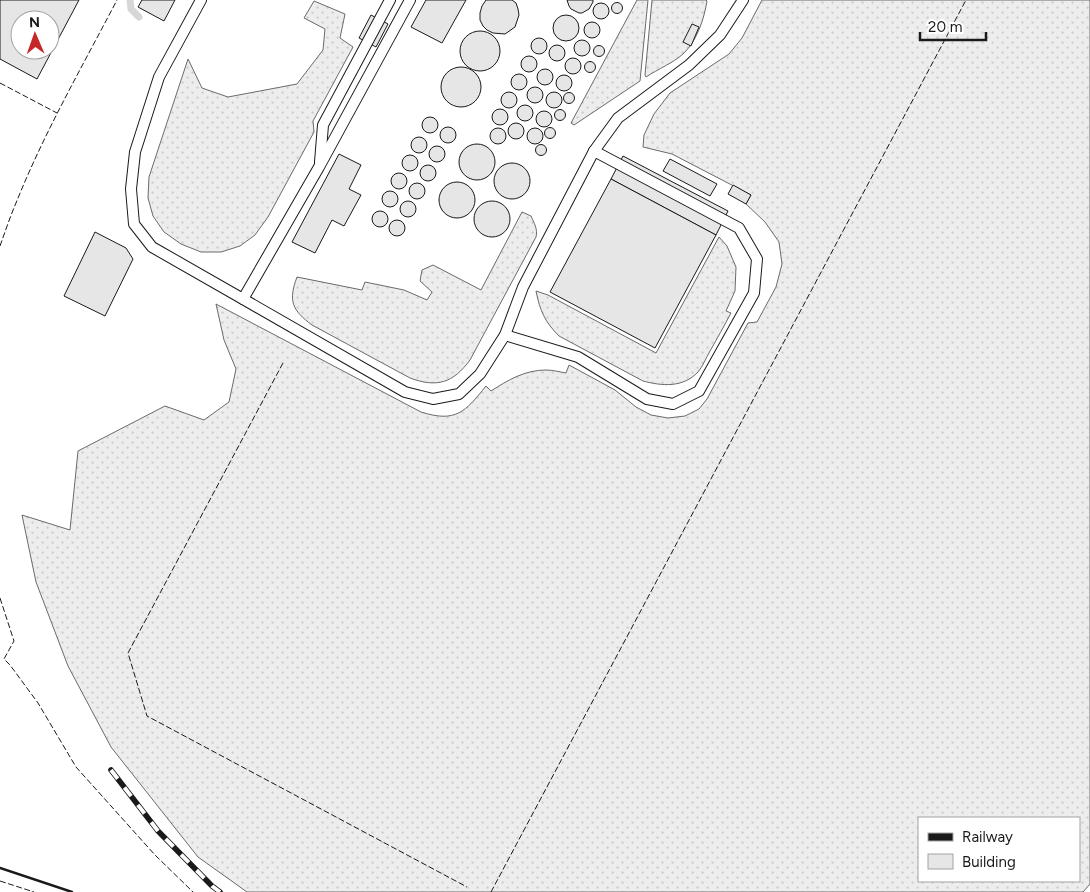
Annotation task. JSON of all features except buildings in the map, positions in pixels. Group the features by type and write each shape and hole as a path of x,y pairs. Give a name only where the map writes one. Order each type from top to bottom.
{"lane":[{"path":"201,0 159,77 135,152 131,189 134,224 152,247 405,392 433,399 459,394 480,374 506,334 523,287 594,152 618,118 689,65 720,35 740,1"},
{"path":"319,167 323,125 390,0"},
{"path":"243,299 319,167 410,0"},
{"path":"506,334 578,358 647,399 674,404 698,391 754,293 757,259 739,228 594,152"}],"shaded area":[{"path":"637,0 648,0 640,81 574,125 571,123"},
{"path":"652,0 707,1 699,29 688,49 675,60 646,77 645,75"},
{"path":"762,0 1090,0 1090,884 1083,892 247,892 198,857 111,747 68,666 36,582 22,515 70,530 78,451 165,406 204,420 229,402 236,369 224,340 216,304 421,412 433,415 443,416 459,413 472,403 486,386 491,391 517,376 538,370 566,373 569,365 615,390 636,407 651,415 668,418 685,416 699,409 707,399 748,323 757,322 776,287 782,264 779,242 765,222 746,204 751,195 672,154 643,147 644,135 654,114 670,93 729,54 742,38"},
{"path":"314,1 345,14 340,38 353,47 313,121 314,132 268,217 255,235 240,246 221,252 201,252 181,244 164,232 153,216 148,198 149,177 188,59 202,88 228,97 297,84 323,50 325,29 304,18"},
{"path":"522,212 531,216 536,229 536,237 470,360 464,368 451,378 436,383 428,383 410,378 312,325 296,310 293,293 297,277 362,290 365,282 404,290 427,300 432,292 420,281 422,270 433,265 481,290"},
{"path":"719,237 727,246 736,267 735,291 726,311 731,313 700,370 686,381 665,385 643,381 559,336 550,326 541,310 536,291 548,295 656,353"}],"waterway":[{"path":"130,0 131,9 139,17"}],"railway":[{"path":"111,770 158,831 220,892"}],"fence":[{"path":"0,246 39,151 117,0"},
{"path":"491,892 966,0"},
{"path":"0,83 57,113"},
{"path":"283,363 128,653 147,716 467,887"},
{"path":"0,598 14,641 4,659 38,703 76,767 155,855 193,892"},
{"path":"0,881 34,892"}],"wall":[{"path":"0,868 72,892"}]}
